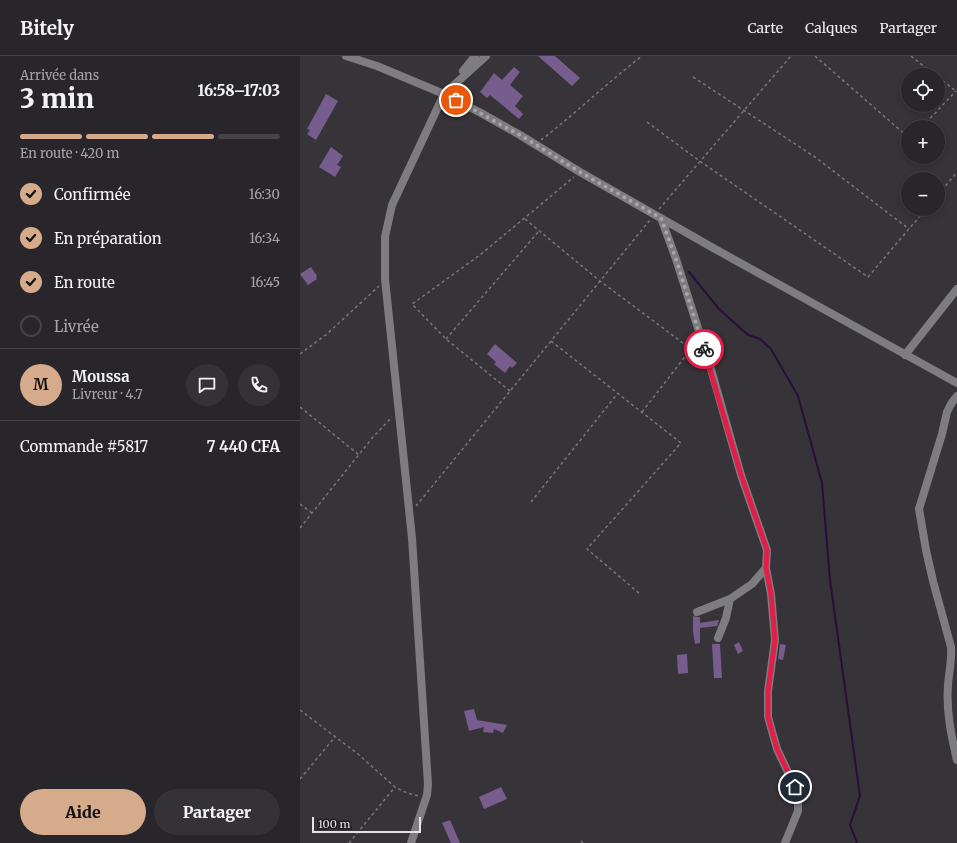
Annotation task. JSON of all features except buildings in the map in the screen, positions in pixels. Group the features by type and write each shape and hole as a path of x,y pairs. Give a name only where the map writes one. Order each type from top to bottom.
{"street":[{"path":"346,56 377,66 444,94 535,144 580,172 721,253 957,383"},
{"path":"411,843 427,796 421,675 410,514 385,280 385,237 392,205 444,94 476,56"},
{"path":"444,94 486,56"},
{"path":"658,216 676,259 741,475 767,550 766,568 771,594 775,640 768,691 768,717 777,749 795,787 798,800 798,811 785,843"},
{"path":"906,355 957,289"},
{"path":"957,396 947,412 942,434 919,509 933,581 951,647 952,658 948,684 948,701 951,734 957,760"},
{"path":"697,612 730,599 752,584 766,568"},
{"path":"718,638 726,618 730,599"}],"path":[{"path":"535,144 642,56"},
{"path":"410,514 600,281 658,216 700,162 792,56"},
{"path":"815,56 901,131"},
{"path":"910,56 926,68"},
{"path":"693,77 815,157 909,229"},
{"path":"929,120 957,91 945,82"},
{"path":"647,122 700,162 868,277 920,216"},
{"path":"510,392 446,339 412,304 480,255 580,172"},
{"path":"945,187 957,172"},
{"path":"524,218 600,281 691,349 705,352"},
{"path":"446,339 539,230"},
{"path":"300,354 327,334 385,280"},
{"path":"551,341 681,443 587,549 640,594"},
{"path":"642,412 691,349"},
{"path":"531,502 618,393"},
{"path":"300,407 359,455"},
{"path":"300,528 359,455 398,410"},
{"path":"300,504 312,513"},
{"path":"300,710 358,754 395,787 412,794 427,796"},
{"path":"300,779 335,737"},
{"path":"349,843 395,787"}],"waterway":[{"path":"689,272 719,309 748,335 760,339 771,349 798,396 822,483 830,580 860,796 850,825 857,843"}],"way so far":[{"path":"456,100 520,135 580,172 661,218 668,234 704,349"}],"route":[{"path":"704,349 741,475 767,550 766,568 771,594 775,640 768,691 768,717 770,730 781,761 795,787"}]}
